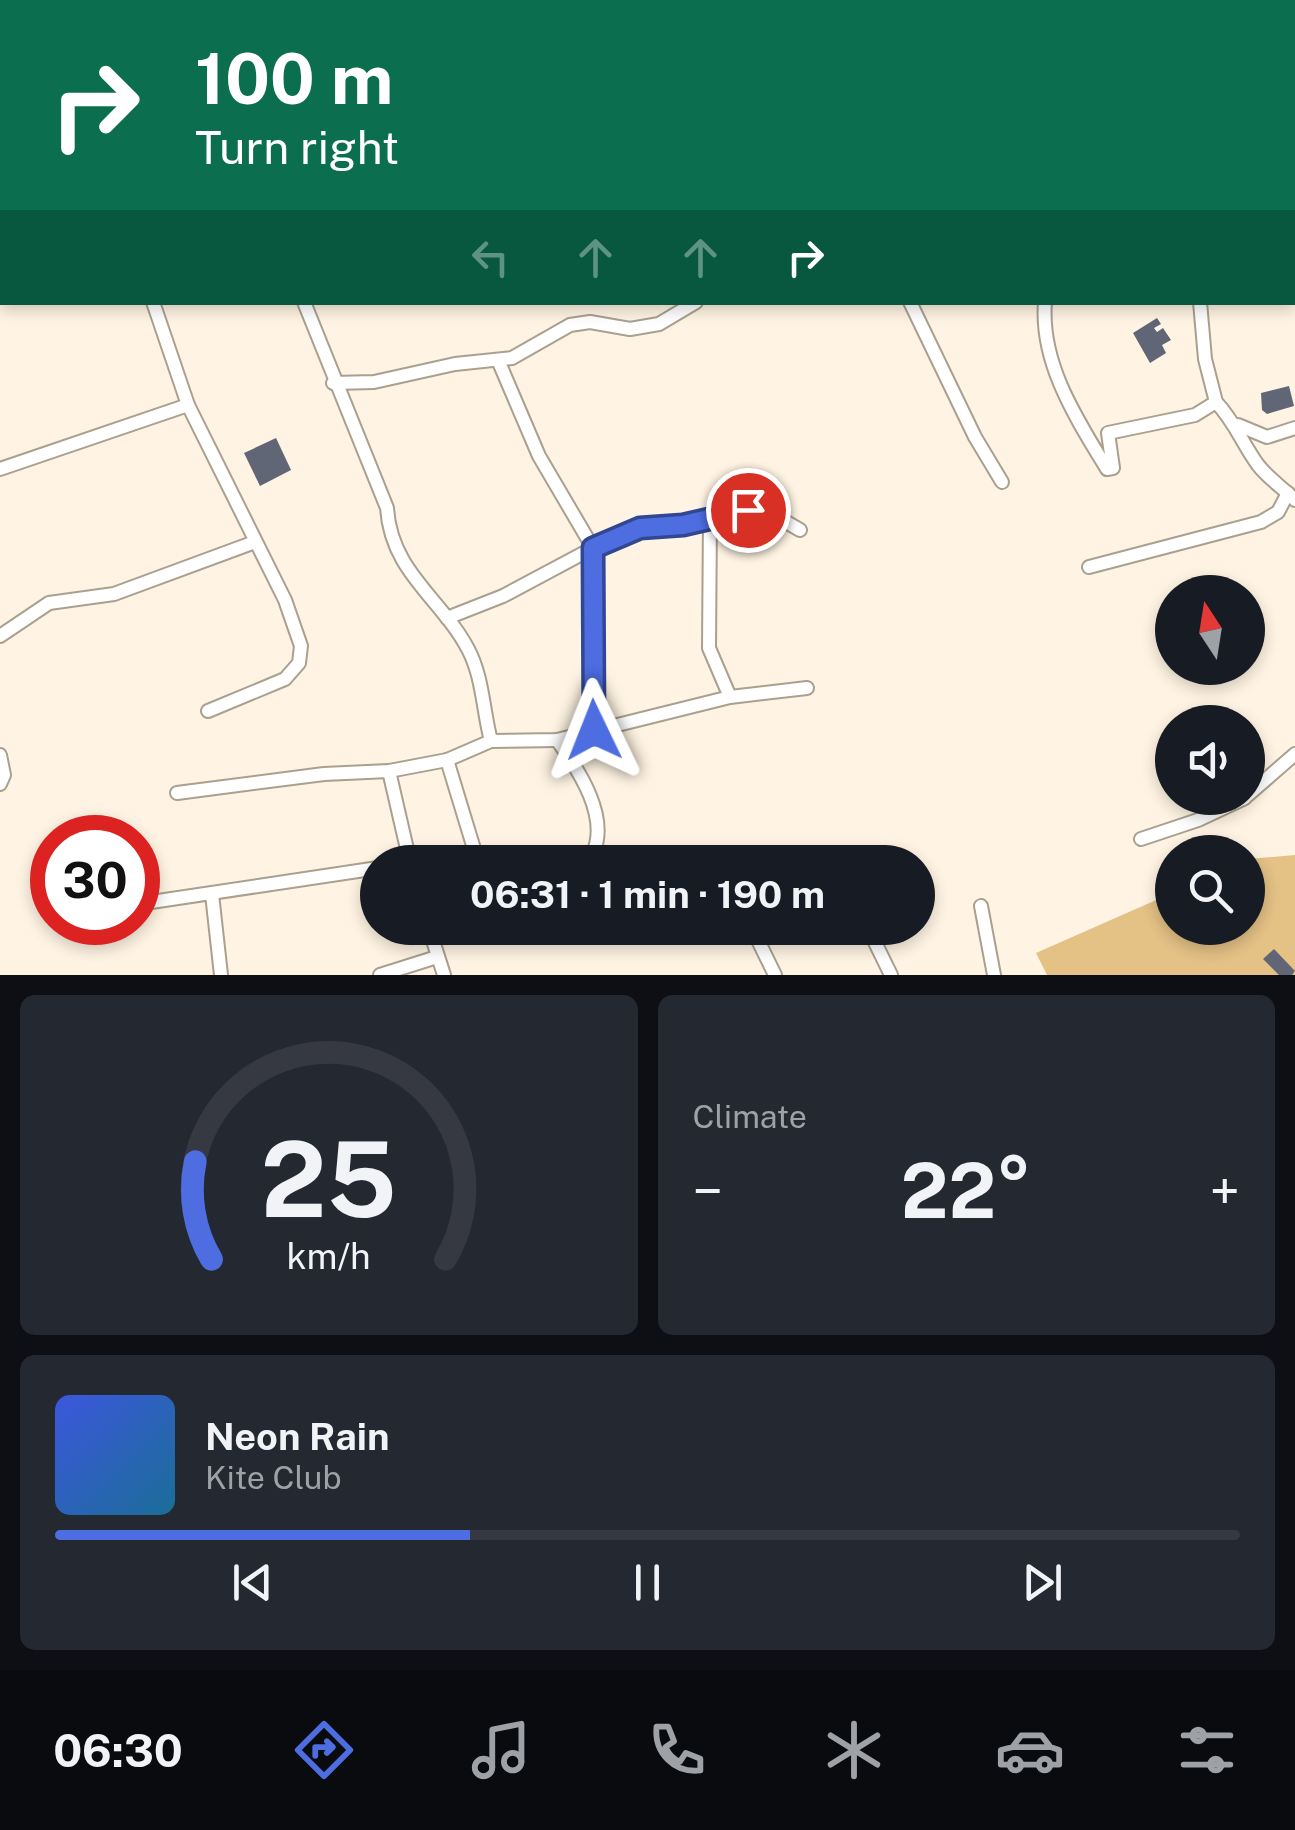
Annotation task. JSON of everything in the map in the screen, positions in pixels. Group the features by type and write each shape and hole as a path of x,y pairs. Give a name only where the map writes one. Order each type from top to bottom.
{"street":[{"path":"153,305 188,405 294,622 301,646 299,662 285,678 208,712"},
{"path":"305,305 387,508 392,538 406,570 447,618 476,664 491,741"},
{"path":"333,382 374,382 455,364 498,360 530,350 570,324 590,322 630,329 659,324 691,305"},
{"path":"912,305 954,386 975,437 1002,482"},
{"path":"1045,305 1042,333 1056,376 1106,468 1113,468 1115,460 1108,434 1195,415 1216,402"},
{"path":"1200,305 1206,360 1216,402 1238,425 1268,436 1295,428"},
{"path":"498,360 539,456 593,548 594,730"},
{"path":"0,468 188,405"},
{"path":"1089,567 1261,522 1278,512 1292,496 1263,471 1244,446 1238,425"},
{"path":"447,618 503,596 640,528 725,512 769,512 800,530"},
{"path":"710,517 709,648 730,697"},
{"path":"0,635 49,604 114,594 254,542"},
{"path":"178,793 324,774 390,771 446,760 491,741 557,740 730,697 808,688"},
{"path":"557,740 576,766 596,823 593,845"},
{"path":"1265,780 1295,754"},
{"path":"0,755 4,776 0,784"},
{"path":"446,760 473,845"},
{"path":"390,771 405,845"},
{"path":"1141,838 1208,815"},
{"path":"160,901 360,871"},
{"path":"212,894 221,975"},
{"path":"981,906 994,975"},
{"path":"433,945 444,975"},
{"path":"760,945 775,975"},
{"path":"877,945 892,975"},
{"path":"380,975 436,957"}],"shaded area":[{"path":"1295,855 1295,975 1047,975 1036,953 1155,900 1155,945 1265,945 1265,858"}],"building":[{"path":"1157,318 1161,324 1154,328 1157,332 1163,328 1171,340 1162,345 1166,353 1150,363 1133,333"},
{"path":"1289,386 1294,406 1267,414 1262,410 1261,393"},
{"path":"276,438 291,470 260,486 244,453"},
{"path":"1274,949 1295,971 1292,975 1279,975 1263,959"}],"route":[{"path":"594,730 593,548 608,538 640,528 683,525 725,512 748,510"}]}
